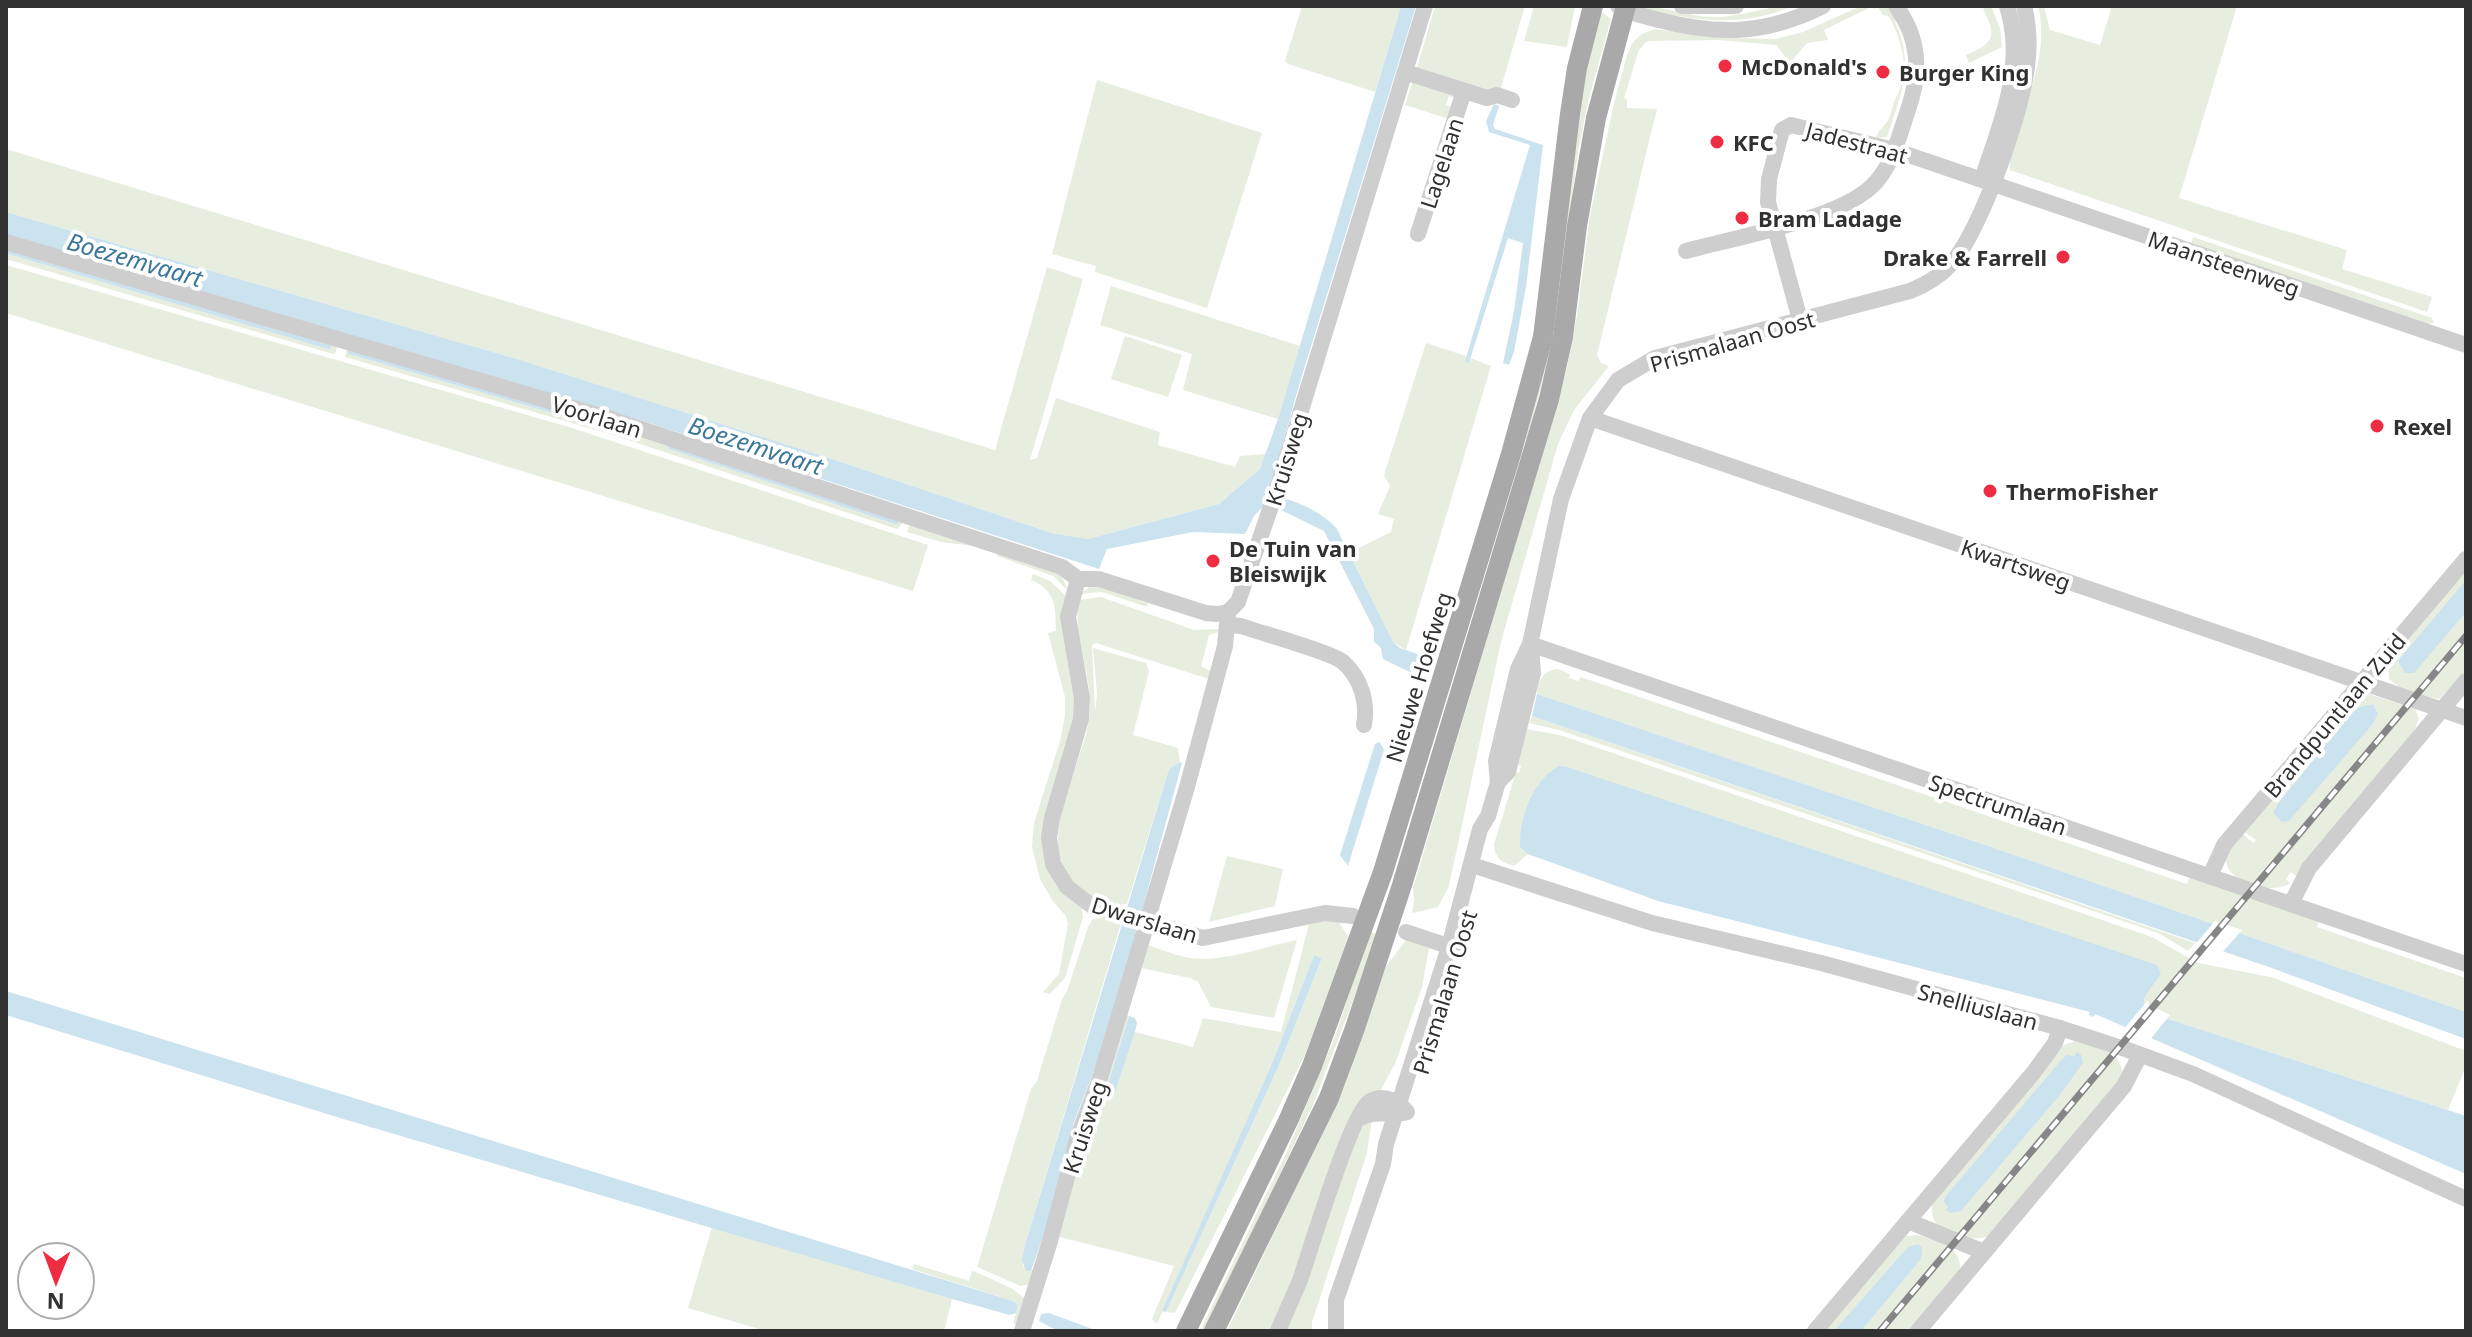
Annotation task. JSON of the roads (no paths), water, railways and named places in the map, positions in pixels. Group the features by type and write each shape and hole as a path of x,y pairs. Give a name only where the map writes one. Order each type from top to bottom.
{"main road":[{"name":"Nieuwe Hoefweg","path":"1186,1331 1312,1066 1383,872 1511,454 1543,337 1570,114 1577,68 1593,6"},
{"name":"Nieuwe Hoefweg","path":"1214,1331 1329,1098 1402,885 1549,399 1563,337 1577,226 1596,118 1623,7"}],"street":[{"name":"Kruisweg","path":"1022,1331 1054,1229 1078,1136 1105,1064 1187,787 1228,618 1238,602 1277,489 1425,6"},
{"path":"1682,6 1736,6"},
{"path":"1623,7 1664,21 1726,32 1772,26 1823,6"},
{"name":"Prismalaan Oost","path":"1987,182 2015,67 2015,43 2007,6"},
{"name":"Prismalaan Oost","path":"1336,1331 1336,1300 1383,1164 1395,1145 1401,1110 1477,866 1480,829 1488,816 1498,782 1508,772 1533,673 1530,644 1561,499 1590,418 1618,380 1655,358 1925,285 1952,263 1964,245 2022,97 2029,40 2024,6"},
{"path":"1686,251 1838,209 1873,186 1894,150 1915,89 1918,64 1913,35 1897,7"},
{"name":"Lagelaan","path":"1405,72 1487,98 1497,95 1512,100"},
{"name":"Lagelaan","path":"1418,234 1464,91"},
{"name":"Jadestraat","path":"1776,227 1768,202 1768,190 1782,130 1787,126 1894,150 1987,182"},
{"name":"Maansteenweg","path":"1987,182 2466,345"},
{"path":"1776,227 1800,320"},
{"name":"Voorlaan","path":"6,242 611,419 1062,567 1078,579 1099,579 1217,614 1241,626 1340,660 1360,685 1366,703 1364,725"},
{"name":"Kwartsweg","path":"1590,418 2466,718"},
{"name":"Brandpuntlaan Zuid","path":"2210,876 2224,845 2466,559"},
{"name":"Dwarslaan","path":"1078,579 1068,617 1082,698 1081,719 1052,818 1050,852 1060,876 1077,896 1092,906 1146,919 1203,938 1325,913 1339,912 1353,916"},
{"name":"Spectrumlaan","path":"1530,644 2466,964"},
{"path":"2291,904 2309,868 2466,681"},
{"name":"Snelliuslaan","path":"1477,866 1652,923 1821,963 2060,1028 2193,1074 2466,1199"},
{"path":"1406,932 1453,948"},
{"path":"1815,1331 2034,1072 2055,1043 2060,1028"},
{"path":"1918,1331 2124,1086 2140,1055"},
{"path":"1278,1331 1300,1278 1331,1185 1360,1118 1370,1102 1385,1099 1401,1110"},
{"path":"1908,1221 1984,1252"}],"water":[{"name":"Boezemvaart","path":"1401,6 1416,6 1268,495 1306,506 1337,529 1393,642 1400,648 1432,659 1426,680 1383,659 1381,648 1374,642 1374,629 1324,531 1279,509 1262,508 1245,534 1193,532 1107,549 1099,569 643,421 6,236 6,212 517,359 1055,534 1088,539 1219,504 1260,469 1278,419"},
{"path":"1494,104 1499,106 1493,125 1495,129 1543,145 1526,287 1509,365 1503,363 1523,243 1508,238 1469,363 1465,361 1530,145 1489,132 1486,121"},
{"path":"2466,580 2466,612 2414,673 2405,673 2398,661"},
{"path":"1537,694 2466,1012 2466,1039 2269,967 1532,716"},
{"path":"2373,704 2378,714 2372,725 2289,821 2282,822 2273,813 2280,801 2356,708"},
{"path":"1380,742 1384,750 1348,866 1340,855 1375,744"},
{"path":"1180,762 1109,1032 1074,1122 1053,1208 1031,1271 1026,1271 1022,1260 1025,1245 1169,769"},
{"path":"1559,766 2157,965 2161,974 2145,996 2144,1003 2159,1016 2466,1116 2466,1174 2095,1014 2093,1017 2089,1015 2090,1012 1658,901 1528,854 1520,847 1520,836 1529,801 1541,781"},
{"path":"1314,955 1322,958 1280,1063 1166,1312 1162,1311 1273,1061"},
{"path":"6,991 1013,1301 1018,1305 1016,1313 1010,1315 952,1299 340,1118 6,1015"},
{"path":"1129,1016 1135,1018 1137,1023 1135,1032 1115,1093 1107,1095 1105,1093"},
{"path":"2076,1052 2081,1054 2083,1063 2059,1096 1961,1211 1950,1213 1946,1210 1945,1197 2062,1059 2067,1055 2075,1056"},
{"path":"1918,1244 1922,1247 1921,1259 1861,1331 1834,1331 1908,1247"},
{"path":"1049,1313 1098,1331 1058,1331 1039,1321 1041,1314"}],"waterway":[{"path":"6,251 329,347"},
{"path":"350,352 632,434"},
{"path":"670,447 896,522"}],"railway":[{"path":"1880,1331 2466,636"}],"place":[{"name":"McDonald's","path":"1725,66"},
{"name":"Burger King","path":"1883,72"},
{"name":"KFC","path":"1717,142"},
{"name":"Bram Ladage","path":"1742,218"},
{"name":"Drake & Farrell","path":"2063,257"},
{"name":"Rexel","path":"2377,426"},
{"name":"ThermoFisher","path":"1990,491"},
{"name":"De Tuin van Bleiswijk","path":"1213,561"}]}
